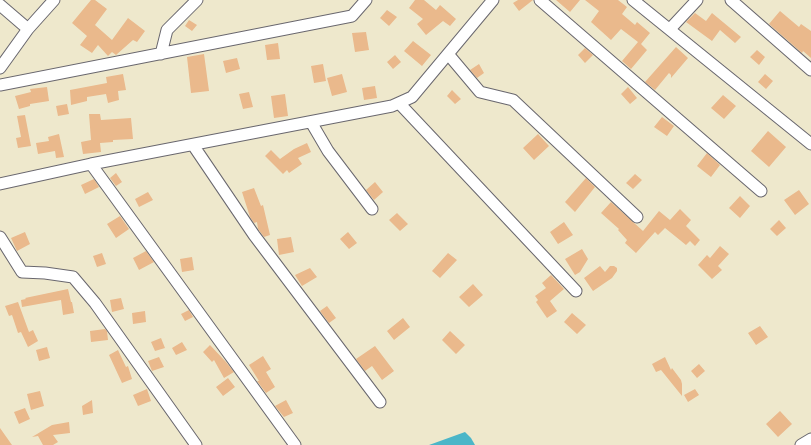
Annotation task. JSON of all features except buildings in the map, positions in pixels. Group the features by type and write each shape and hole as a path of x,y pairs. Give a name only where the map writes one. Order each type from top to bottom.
{"street":[{"path":"0,68 28,29 54,0"},
{"path":"161,54 167,30 196,0"},
{"path":"0,85 352,16 366,0"},
{"path":"0,184 91,164 386,107 398,103 412,97 493,0"},
{"path":"540,0 761,191"},
{"path":"634,0 811,144"},
{"path":"670,29 697,0"},
{"path":"731,0 811,70"},
{"path":"0,5 28,29"},
{"path":"448,54 480,92 513,100 637,217"},
{"path":"398,103 576,291"},
{"path":"311,122 328,151 372,209"},
{"path":"193,144 254,235 380,402"},
{"path":"91,164 295,445"},
{"path":"0,237 22,272 45,273 73,277 95,302 196,445"},
{"path":"801,445 811,439"}],"water":[{"path":"465,432 475,445 429,445"}]}
